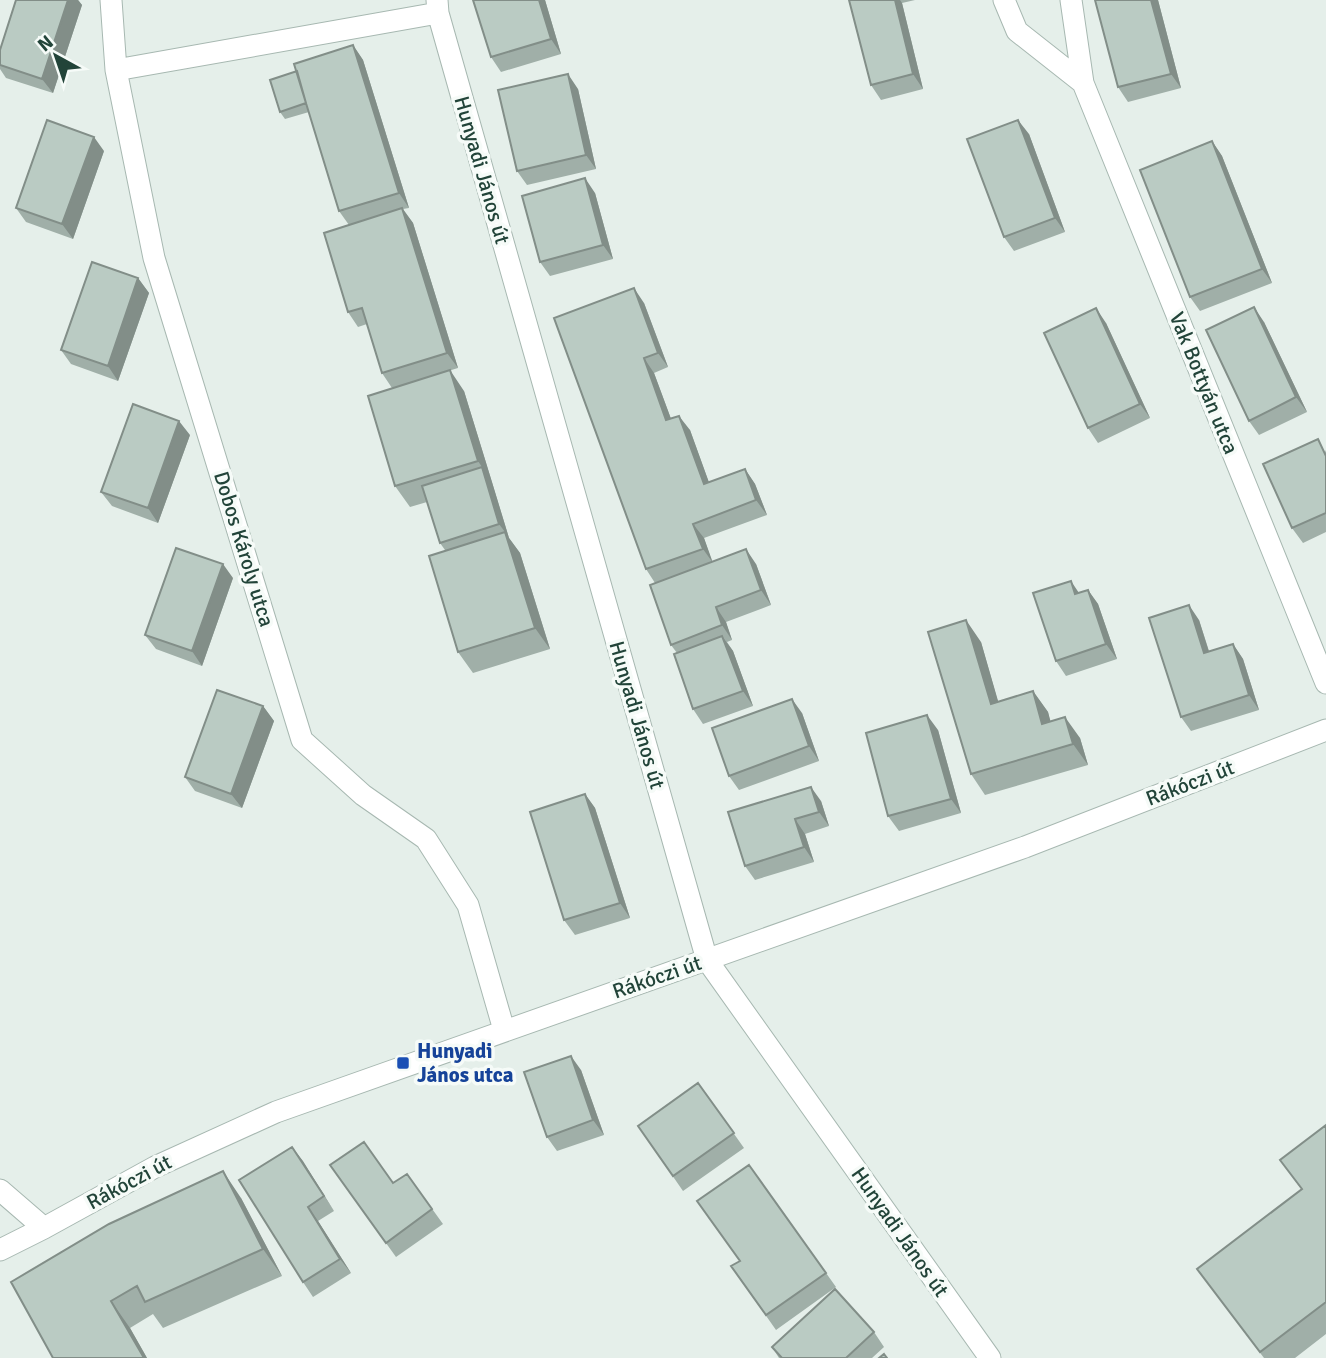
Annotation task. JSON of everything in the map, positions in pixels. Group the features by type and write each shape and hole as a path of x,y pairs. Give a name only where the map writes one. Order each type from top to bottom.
{"street":[{"name":"Dobos Károly utca","path":"111,0 116,70 154,258 302,740 363,795 426,839 468,905 504,1030"},
{"name":"Vak Bottyán utca","path":"1004,0 1017,31 1083,83"},
{"name":"Vak Bottyán utca","path":"1071,0 1083,83 1326,683"},
{"path":"116,70 438,7"},
{"name":"Hunyadi János út","path":"438,7 707,960 990,1358"},
{"name":"Rákóczi út","path":"0,1250 155,1167 275,1112 1025,848 1326,730"},
{"path":"0,1190 44,1228"}],"building":[{"path":"16,0 68,0 42,79 0,65 0,50"},
{"path":"473,0 539,0 551,39 491,57"},
{"path":"849,0 895,0 913,74 871,85"},
{"path":"1095,0 1151,0 1171,74 1118,87"},
{"path":"353,45 399,193 339,211 294,64"},
{"path":"297,71 306,103 280,112 270,80"},
{"path":"568,74 586,155 517,171 498,90"},
{"path":"47,120 94,137 62,224 16,208"},
{"path":"1018,120 1055,218 1004,237 967,139"},
{"path":"1212,141 1262,269 1190,297 1140,170"},
{"path":"585,178 603,245 540,262 522,196"},
{"path":"402,208 447,353 382,373 362,308 348,312 324,233"},
{"path":"92,262 138,278 108,366 61,350"},
{"path":"634,288 658,353 644,358 666,420 679,416 704,484 745,469 756,500 693,524 703,549 646,569 554,318"},
{"path":"1254,307 1296,397 1249,421 1206,330"},
{"path":"1096,308 1140,404 1088,428 1044,333"},
{"path":"450,370 478,461 395,486 368,396"},
{"path":"133,404 179,421 148,508 101,492"},
{"path":"1318,439 1326,456 1326,513 1292,528 1263,464"},
{"path":"482,467 499,524 440,543 422,486"},
{"path":"505,532 535,628 458,652 429,556"},
{"path":"176,548 223,564 192,651 145,635"},
{"path":"746,549 761,590 716,607 722,625 671,645 650,585"},
{"path":"1071,581 1075,594 1088,590 1106,644 1056,661 1033,593"},
{"path":"1189,605 1204,653 1233,644 1249,695 1181,717 1149,618"},
{"path":"966,620 991,704 1033,691 1042,724 1065,717 1073,744 971,774 928,632"},
{"path":"722,636 743,691 693,709 674,654"},
{"path":"217,690 263,706 231,794 185,777"},
{"path":"792,699 809,746 729,776 712,728"},
{"path":"927,715 951,799 888,816 866,733"},
{"path":"811,787 819,812 795,819 804,847 745,866 728,812"},
{"path":"585,794 620,903 564,920 530,812"},
{"path":"571,1056 593,1120 547,1137 524,1072"},
{"path":"698,1083 734,1133 673,1176 638,1126"},
{"path":"1326,1125 1326,1302 1260,1352 1197,1269 1302,1189 1280,1160"},
{"path":"364,1142 393,1183 407,1174 432,1209 386,1243 330,1165"},
{"path":"292,1147 324,1196 308,1207 340,1259 303,1282 239,1180"},
{"path":"749,1165 826,1273 766,1315 731,1266 740,1261 697,1201"},
{"path":"223,1171 263,1249 145,1302 137,1286 111,1301 144,1358 53,1358 11,1282 109,1224"},
{"path":"835,1289 874,1332 846,1358 782,1358 772,1347"}],"place":[{"name":"Hunyadi János utca","path":"403,1063"}]}
